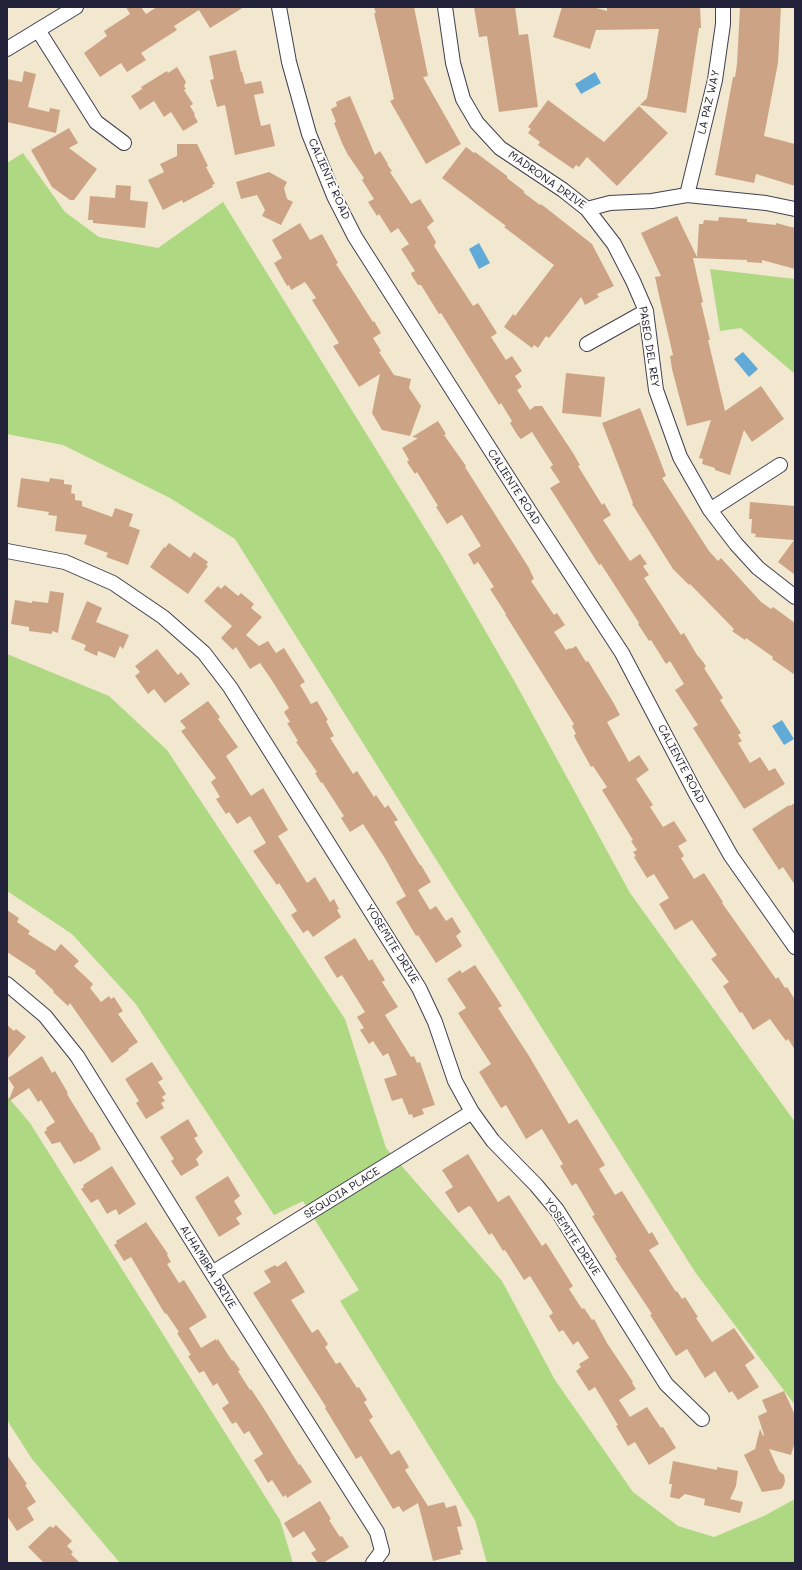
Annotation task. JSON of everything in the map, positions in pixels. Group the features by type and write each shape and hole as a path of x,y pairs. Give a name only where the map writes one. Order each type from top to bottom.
{"street":[{"path":"7,50 76,7"},
{"name":"CALIENTE ROAD","path":"279,7 289,62 309,134 334,196 356,237 525,505 622,653 695,792 731,856 795,947"},
{"name":"MADRONA DRIVE","path":"445,7 455,70 463,98 477,123 500,148 563,190 587,209 610,203 652,201 687,195 766,203 795,208"},
{"name":"LA PAZ WAY","path":"687,195 715,80 723,24 723,7"},
{"path":"38,30 96,122 124,143"},
{"name":"PASEO DEL REY","path":"587,209 614,244 646,311 656,390 680,457 710,510 736,544 758,568 795,597"},
{"path":"587,344 646,311"},
{"path":"710,510 780,465"},
{"name":"YOSEMITE DRIVE","path":"7,551 65,562 113,583 163,617 204,653 230,687 419,988 435,1022 456,1081 472,1112 493,1141 536,1185 557,1210 666,1384 702,1419"},
{"name":"ALHAMBRA DRIVE","path":"7,984 45,1016 77,1056 212,1273 377,1532 382,1551 373,1563"},
{"name":"SEQUOIA PLACE","path":"212,1273 472,1112"}],"green space":[{"path":"23,153 65,212 99,237 158,248 223,202 442,556 516,684 630,893 795,1122 795,1405 695,1272 235,539 170,498 63,445 7,434 7,163"},
{"path":"710,269 795,279 795,374 741,328 720,331"},
{"path":"7,654 109,696 167,750 345,1019 386,1148 502,1281 555,1380 633,1492 678,1526 714,1537 764,1516 795,1499 795,1563 487,1563 475,1520 340,1301 359,1290 303,1201 274,1215 135,1003 72,934 7,891"},
{"path":"7,1096 30,1123 280,1520 293,1563 120,1563 32,1459 7,1420"}],"water":[{"path":"595,72 601,83 581,94 575,84"},
{"path":"479,243 490,263 479,269 469,249"},
{"path":"743,352 758,369 749,377 734,359"},
{"path":"782,720 794,739 784,745 772,726"}],"building":[{"path":"126,7 141,7 146,14 157,7 244,7 210,28 199,10 174,26 177,30 141,53 146,60 127,72 121,63 100,77 84,53 107,36 104,31 130,14"},
{"path":"374,7 414,7 428,76 423,77 461,144 426,164 390,101 394,99 374,13 376,13"},
{"path":"474,7 515,7 519,35 528,34 538,107 499,112 487,36 479,37"},
{"path":"562,7 593,7 607,11 607,7 700,7 701,28 699,28 686,113 640,105 647,98 659,29 596,30 590,49 553,37"},
{"path":"740,7 781,7 778,63 764,136 795,144 795,186 756,174 754,183 715,175 733,77 735,77 737,64"},
{"path":"236,50 245,84 261,81 264,93 254,95 261,126 270,124 275,146 235,155 225,105 217,107 210,80 214,79 209,56"},
{"path":"177,67 186,82 184,86 186,89 184,90 193,104 190,106 198,122 183,131 171,112 164,117 154,101 140,110 131,96 142,89 141,87 167,71 168,73"},
{"path":"24,71 36,74 28,107 49,112 50,108 60,110 56,133 7,122 7,79 22,82"},
{"path":"350,96 375,155 380,151 392,171 390,172 411,204 420,199 434,221 427,227 436,242 434,246 473,306 478,303 497,333 491,337 506,360 512,356 522,371 515,376 522,387 517,390 530,410 535,406 542,406 573,453 580,465 578,466 602,505 604,503 611,515 603,520 630,561 640,554 647,564 643,566 649,575 644,578 681,635 684,633 697,655 704,663 706,667 704,668 723,698 720,700 741,733 738,735 742,741 738,743 750,763 760,757 769,771 775,768 785,784 744,809 693,728 698,725 675,690 684,684 670,661 666,664 651,640 649,641 601,564 599,565 550,488 560,482 550,467 553,465 532,432 521,439 518,436 510,423 512,421 501,403 499,405 441,313 439,314 421,285 418,285 412,276 411,273 415,271 401,249 409,244 398,228 391,233 379,214 377,216 368,202 374,199 362,180 364,178 348,155 342,143 334,123 336,122 331,109 337,106 336,102"},
{"path":"548,100 604,142 639,106 668,133 617,186 587,157 579,167 576,165 573,169 538,145 540,142 528,133 531,129 528,127"},
{"path":"69,128 78,143 69,148 97,169 74,200 70,200 52,187 31,150"},
{"path":"177,144 197,144 208,166 206,167 215,184 212,185 213,187 183,203 182,200 163,210 148,180 164,172 160,164 177,156"},
{"path":"466,147 507,176 507,178 524,191 524,193 540,205 541,204 592,244 614,286 597,294 599,297 585,305 581,297 549,338 546,336 538,348 534,345 532,348 504,327 513,314 515,316 554,265 504,227 506,226 442,178"},
{"path":"269,172 287,182 284,188 287,199 293,202 281,225 262,216 265,210 257,195 241,199 236,182"},
{"path":"116,185 131,186 130,200 148,202 145,228 93,223 93,220 88,220 90,196 115,198"},
{"path":"677,216 697,257 699,224 703,224 704,220 718,221 719,217 747,219 747,222 776,225 776,223 795,228 795,269 762,260 762,263 747,262 747,260 693,258 703,302 701,303 710,340 708,340 725,411 761,386 784,419 752,442 744,430 730,475 702,464 703,459 699,458 711,420 687,426 672,369 670,356 673,355 655,277 661,276 641,233"},
{"path":"300,223 310,240 322,234 338,263 336,264 381,333 373,338 381,351 379,352 394,375 411,379 409,388 421,406 410,436 382,430 372,413 380,374 359,387 333,346 339,343 312,300 316,298 305,282 291,290 289,285 287,286 274,263 282,258 272,240"},
{"path":"566,373 605,377 601,417 562,413"},
{"path":"640,408 666,476 662,478 709,551 718,561 721,558 761,602 771,609 773,607 795,623 795,675 746,638 745,640 732,631 734,629 690,584 689,585 673,569 632,504 633,503 602,423"},
{"path":"438,421 446,434 444,435 466,466 465,467 529,568 534,579 531,581 554,615 557,613 565,625 554,632 566,650 576,646 586,662 588,661 613,702 620,715 607,722 629,762 639,755 649,770 636,779 653,805 650,807 663,827 674,821 687,841 678,846 684,856 681,858 694,879 704,873 723,902 722,903 776,979 778,977 785,988 787,987 795,1000 795,1050 788,1039 786,1041 770,1019 753,1030 723,986 729,982 711,959 717,955 692,920 675,930 659,904 669,898 654,874 647,878 634,857 636,856 633,852 637,850 631,841 633,840 602,790 607,787 593,766 591,767 575,738 574,735 576,734 572,726 574,724 490,589 494,587 478,562 474,565 468,554 481,546 462,515 447,524 417,472 415,474 407,462 409,460 402,448 418,438 412,437"},
{"path":"21,478 49,482 50,478 64,480 64,484 72,485 71,493 75,494 75,500 82,501 82,506 112,517 115,508 133,514 129,526 140,530 128,565 106,557 108,553 84,544 87,535 55,531 57,516 48,515 49,512 17,507"},
{"path":"750,502 795,506 795,575 778,562 794,540 755,537 756,534 751,533 752,519 749,519"},
{"path":"169,543 190,558 194,552 208,562 206,565 208,566 188,594 150,567 164,547 165,548"},
{"path":"225,585 238,596 241,593 254,604 251,608 262,617 246,635 259,646 268,641 276,653 284,648 305,682 300,685 311,704 317,701 328,720 326,721 334,736 330,738 353,774 357,771 374,797 376,795 385,808 388,805 398,820 394,822 431,882 418,890 430,910 436,906 446,921 452,917 461,932 456,936 462,946 436,963 418,935 416,936 396,902 406,896 386,860 363,824 350,832 341,818 344,816 322,782 321,783 315,773 317,772 296,742 298,741 287,723 290,722 284,712 289,708 271,679 260,663 250,669 236,647 233,650 221,638 232,626 204,601 218,586 221,589"},
{"path":"50,591 64,593 58,633 52,631 52,634 29,631 29,627 11,624 15,600 32,603 32,601 48,603"},
{"path":"87,601 102,608 96,622 129,635 123,649 120,646 115,658 98,651 97,656 84,650 86,645 71,639"},
{"path":"157,649 178,675 181,672 190,684 165,703 154,689 148,694 135,676 140,672 135,666"},
{"path":"208,701 220,717 218,719 238,747 226,756 251,796 263,788 288,830 278,836 307,883 315,877 330,902 334,899 339,909 337,910 341,917 313,937 308,930 303,933 291,915 297,911 279,883 277,885 253,851 266,843 250,816 237,824 229,812 226,814 216,799 220,797 211,782 216,778 181,731 186,728 180,721"},
{"path":"795,803 795,885 783,867 779,870 752,829 789,805 790,806"},
{"path":"7,910 19,918 17,922 30,931 28,934 55,951 61,944 79,961 74,966 93,984 90,988 101,1002 109,996 111,999 114,997 123,1011 118,1014 138,1042 112,1063 70,1003 68,1006 35,973 36,971 7,952"},
{"path":"355,938 369,961 372,959 385,980 382,982 398,1007 385,1015 411,1057 414,1056 417,1063 420,1062 435,1105 422,1109 424,1114 413,1118 412,1114 409,1115 402,1098 392,1101 384,1079 397,1075 388,1053 383,1056 373,1041 369,1044 360,1030 364,1028 357,1017 365,1012 342,975 337,978 324,957"},
{"path":"475,965 502,1006 498,1008 529,1056 569,1124 577,1119 605,1165 599,1169 615,1195 622,1191 649,1234 652,1232 659,1244 649,1250 676,1292 677,1291 682,1299 685,1297 698,1317 696,1318 712,1342 734,1328 755,1358 745,1365 759,1387 738,1400 732,1391 729,1393 715,1371 705,1378 687,1349 676,1356 650,1315 652,1314 615,1258 617,1257 592,1216 595,1215 576,1183 572,1186 560,1166 563,1164 542,1129 526,1139 506,1105 501,1108 479,1072 491,1064 458,1013 466,1008 447,979 460,970 462,973"},
{"path":"7,1025 14,1031 16,1029 26,1037 7,1059"},
{"path":"42,1056 52,1073 55,1071 68,1093 67,1094 91,1133 92,1132 101,1149 74,1164 60,1142 52,1144 44,1132 47,1130 46,1128 55,1122 41,1100 38,1102 29,1088 8,1102 14,1087 8,1078"},
{"path":"152,1062 163,1079 158,1082 166,1094 162,1097 165,1101 161,1103 164,1108 146,1119 136,1103 139,1101 125,1079"},
{"path":"188,1119 198,1136 194,1138 203,1152 196,1159 199,1165 181,1176 171,1161 174,1159 160,1137"},
{"path":"468,1154 498,1202 509,1195 542,1246 546,1243 573,1286 569,1289 582,1309 584,1308 592,1320 594,1319 607,1343 633,1382 632,1383 636,1389 619,1400 630,1417 647,1407 661,1428 663,1427 676,1448 649,1465 635,1442 628,1446 616,1426 618,1425 595,1387 589,1391 576,1371 581,1367 579,1364 589,1358 578,1341 573,1345 563,1330 559,1332 549,1316 553,1313 530,1276 524,1280 505,1250 503,1251 492,1233 489,1235 471,1207 469,1206 458,1213 445,1192 453,1187 442,1170"},
{"path":"112,1166 136,1204 119,1215 116,1209 107,1214 98,1199 91,1203 81,1189 84,1187 83,1185"},
{"path":"228,1176 240,1196 234,1201 242,1214 236,1218 240,1224 219,1237 195,1197"},
{"path":"146,1222 168,1254 167,1255 171,1262 167,1264 179,1283 184,1280 207,1317 189,1328 201,1348 218,1339 232,1361 233,1360 240,1370 238,1371 299,1465 300,1464 312,1482 287,1498 286,1495 283,1497 272,1480 268,1483 254,1460 263,1454 249,1431 244,1434 236,1422 232,1424 222,1408 229,1403 217,1383 213,1386 204,1371 199,1373 188,1356 191,1355 177,1333 179,1332 166,1313 165,1314 131,1257 124,1261 114,1245 117,1243 116,1241"},
{"path":"286,1261 305,1292 291,1300 312,1333 318,1329 328,1344 325,1347 336,1364 340,1362 357,1388 359,1387 367,1400 364,1402 373,1417 369,1420 391,1455 399,1450 409,1467 405,1470 428,1506 444,1502 446,1508 456,1505 462,1526 457,1527 463,1550 460,1550 461,1554 433,1561 418,1503 403,1512 399,1506 393,1509 361,1456 356,1459 325,1408 326,1407 253,1293 271,1282 264,1271 275,1265 277,1267"},
{"path":"784,1391 795,1415 795,1442 791,1455 769,1449 779,1471 784,1475 785,1481 781,1489 762,1492 744,1455 755,1449 760,1429 763,1436 764,1435 758,1416 767,1412 762,1400"},
{"path":"7,1455 27,1484 25,1485 36,1502 27,1508 34,1520 17,1531 7,1516"},
{"path":"673,1461 717,1470 717,1467 738,1471 736,1486 730,1499 743,1502 740,1513 704,1505 705,1499 685,1494 679,1499 670,1497 672,1484 669,1484"},
{"path":"320,1501 331,1519 329,1520 340,1537 342,1536 349,1547 323,1563 318,1563 311,1553 316,1550 304,1531 293,1538 284,1523"},
{"path":"56,1525 72,1541 67,1546 73,1552 71,1554 80,1563 44,1563 28,1547 50,1526 53,1528"}]}
